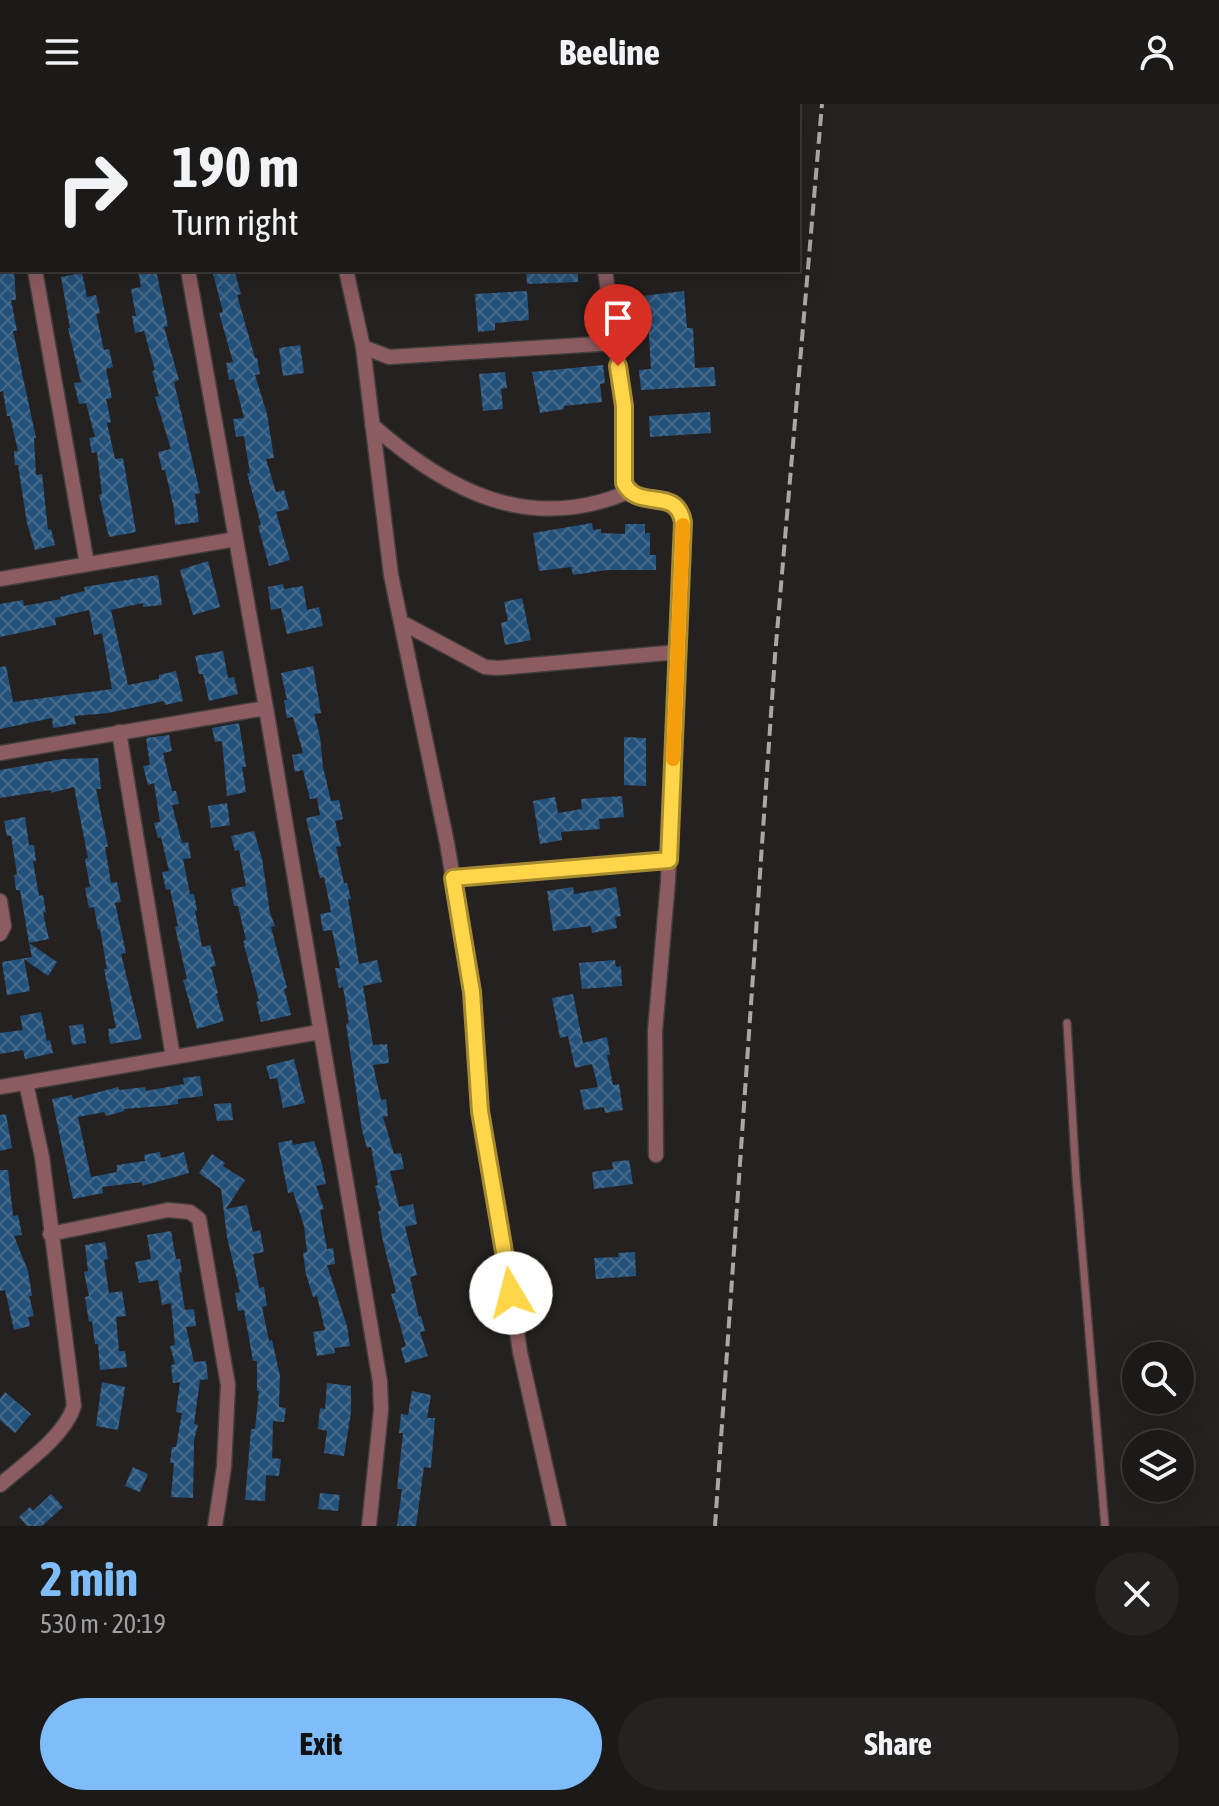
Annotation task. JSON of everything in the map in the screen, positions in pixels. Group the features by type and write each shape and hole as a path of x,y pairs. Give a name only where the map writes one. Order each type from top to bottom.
{"street":[{"path":"35,272 87,564"},
{"path":"188,272 266,708 381,1396 369,1526"},
{"path":"346,272 363,347 391,575 453,878 472,992 480,1111 522,1361 559,1526"},
{"path":"605,272 624,406 623,471 628,492 634,496 665,501 681,511 683,522 669,860 655,1031 656,1155"},
{"path":"363,347 389,357 615,343"},
{"path":"372,425 431,470 483,497 501,502 546,510 589,506 628,492"},
{"path":"0,579 236,539"},
{"path":"401,622 485,667 678,652"},
{"path":"0,753 266,708"},
{"path":"119,732 173,1057"},
{"path":"453,878 669,860"},
{"path":"0,901 4,926 0,934"},
{"path":"0,1087 320,1032"},
{"path":"0,1485 59,1432 70,1418 74,1406 42,1157 26,1083"},
{"path":"50,1234 168,1210 190,1212 199,1219 228,1385 224,1467 215,1526"}],"lane":[{"path":"1067,1023 1076,1177 1105,1526"}],"building":[{"path":"0,272 14,272 16,300 11,300 17,331 13,331 36,438 36,475 42,474 48,530 51,529 55,545 35,550 27,523 18,465 15,465 14,451 18,451 3,391 0,392"},
{"path":"138,272 156,272 168,326 164,327 179,380 174,382 200,493 195,494 199,522 175,525 165,470 162,470 158,452 171,449 155,397 159,396 152,371 155,370 144,331 135,333 132,316 136,316 131,289 141,287"},
{"path":"213,272 235,272 241,294 237,295 257,358 260,374 255,375 267,414 274,458 266,459 276,492 284,490 289,509 276,512 290,560 269,566 247,473 250,473 244,436 236,437 233,419 244,418 234,379 229,380 226,363 233,362 219,313 223,312"},
{"path":"526,272 578,272 578,282 527,284"},
{"path":"82,273 87,297 96,295 100,313 96,314 104,350 109,349 113,367 106,369 112,398 106,399 111,422 107,423 115,459 123,458 136,532 109,537 99,495 102,494 97,452 92,453 89,438 95,437 86,403 79,404 74,383 81,382 68,328 61,277"},
{"path":"527,291 529,320 495,323 495,330 478,332 475,294"},
{"path":"684,291 687,328 693,328 695,368 714,367 716,386 641,390 639,370 651,369 648,319 643,319 642,296"},
{"path":"300,345 304,373 283,376 279,348"},
{"path":"603,365 605,383 600,384 602,402 564,406 564,409 540,413 532,372"},
{"path":"505,372 507,388 501,389 503,409 483,411 479,374"},
{"path":"710,412 711,433 650,437 649,416"},
{"path":"592,523 593,530 601,529 601,533 625,534 625,524 645,524 645,533 650,533 650,555 656,555 656,570 607,570 573,575 571,567 539,571 533,533"},
{"path":"208,561 220,607 193,615 180,570"},
{"path":"158,575 162,605 143,607 143,603 111,610 128,685 159,679 159,675 176,671 183,701 165,705 164,701 108,713 74,716 76,724 53,728 52,718 0,729 0,667 6,666 13,702 112,689 102,633 94,635 89,610 55,618 56,625 0,637 0,604 23,600 24,606 61,599 85,591 84,587"},
{"path":"283,584 284,589 303,586 307,610 319,607 323,626 287,634 281,608 271,610 268,587"},
{"path":"522,598 531,640 505,645 501,623 508,621 504,602"},
{"path":"223,651 228,678 234,677 238,694 209,701 195,656"},
{"path":"313,666 321,713 314,714 331,801 339,800 343,819 335,821 341,846 336,847 351,899 348,899 359,964 377,960 382,982 363,986 373,1045 387,1044 389,1063 373,1065 381,1100 386,1099 388,1116 383,1117 394,1154 401,1153 404,1169 390,1171 399,1207 413,1204 417,1224 405,1227 417,1275 410,1277 425,1331 420,1332 428,1356 405,1363 401,1348 406,1346 391,1294 396,1293 382,1237 371,1147 367,1148 362,1130 343,987 339,988 335,968 340,968 332,930 323,931 320,914 331,912 306,818 320,815 317,798 310,799 303,770 295,772 292,755 303,753 293,717 287,718 284,700 287,700 281,673"},
{"path":"239,723 246,767 242,767 246,792 227,796 222,741 215,742 212,728"},
{"path":"169,735 172,751 163,753 172,791 176,791 179,804 172,805 182,843 188,842 191,858 183,859 190,894 194,894 202,947 210,945 216,966 211,967 224,1021 197,1029 183,980 187,979 170,889 166,890 162,872 169,871 161,837 158,838 154,823 160,822 154,783 148,785 143,766 150,765 146,738"},
{"path":"624,737 646,738 646,786 624,785"},
{"path":"98,758 101,789 96,789 108,847 105,847 111,883 117,882 121,902 115,903 126,953 121,954 142,1039 110,1044 108,1029 116,1028 104,969 107,969 100,929 94,907 89,908 85,888 90,887 85,859 88,858 74,787 51,793 51,790 0,798 0,770 62,759"},
{"path":"622,796 624,817 599,819 600,829 561,832 562,840 540,844 533,801 555,797 558,813 582,809 581,799"},
{"path":"227,803 230,825 211,828 208,806"},
{"path":"25,817 29,845 34,845 36,861 33,861 39,896 43,895 46,912 43,913 49,939 29,943 20,890 16,890 14,875 17,874 11,836 7,836 4,821"},
{"path":"254,831 291,1015 261,1022 256,1002 259,1001 243,941 246,940 231,889 246,886 239,850 235,851 231,836"},
{"path":"573,887 574,894 616,887 621,916 615,917 617,928 592,933 591,926 553,931 547,891"},
{"path":"29,943 57,962 48,976 24,959 30,991 7,995 2,962 32,957"},
{"path":"615,960 616,967 621,966 622,986 582,989 579,963"},
{"path":"573,994 583,1043 607,1037 613,1085 619,1084 623,1110 605,1113 604,1107 584,1110 580,1090 598,1087 592,1064 575,1068 568,1036 560,1038 552,998"},
{"path":"41,1012 53,1053 25,1059 23,1050 0,1054 0,1033 23,1030 20,1016"},
{"path":"83,1024 86,1043 72,1045 69,1026"},
{"path":"294,1059 305,1103 283,1108 277,1078 270,1079 266,1066"},
{"path":"200,1076 203,1096 178,1099 178,1104 124,1109 106,1116 104,1112 78,1117 91,1177 117,1172 117,1165 145,1161 144,1155 160,1152 161,1158 184,1152 189,1173 142,1186 142,1182 102,1187 103,1193 73,1199 52,1099 72,1095 73,1099 118,1087 119,1090 145,1087 146,1091 184,1084 183,1078"},
{"path":"231,1103 233,1120 217,1121 214,1104"},
{"path":"6,1114 12,1148 0,1151 0,1115"},
{"path":"292,1140 293,1145 314,1141 322,1164 326,1184 316,1186 324,1209 320,1210 327,1249 333,1248 335,1264 327,1265 347,1326 350,1346 334,1348 335,1353 317,1356 313,1332 325,1330 317,1296 313,1297 306,1274 304,1226 293,1192 288,1193 278,1143"},
{"path":"212,1154 225,1163 223,1166 245,1180 226,1209 247,1205 253,1232 260,1230 264,1252 253,1254 259,1288 264,1287 267,1306 262,1307 280,1376 279,1407 286,1408 284,1422 273,1421 272,1458 281,1459 279,1476 266,1475 265,1501 245,1500 251,1429 255,1429 259,1391 257,1361 253,1361 244,1310 238,1311 235,1293 240,1292 227,1237 221,1189 199,1173"},
{"path":"629,1160 633,1184 594,1189 592,1172 613,1169 612,1162"},
{"path":"0,1170 8,1170 13,1216 18,1215 22,1235 14,1236 28,1271 34,1316 28,1317 30,1326 14,1330 5,1290 0,1291"},
{"path":"171,1231 176,1259 180,1259 185,1310 194,1309 196,1326 186,1327 194,1362 206,1361 208,1379 200,1380 194,1424 198,1425 194,1440 193,1498 171,1497 172,1447 176,1447 182,1413 176,1412 180,1382 173,1383 171,1365 175,1364 170,1346 175,1345 171,1303 162,1305 158,1280 139,1283 135,1262 151,1259 147,1235"},
{"path":"105,1242 108,1259 104,1260 109,1293 122,1291 126,1316 116,1317 119,1351 125,1351 127,1367 100,1370 98,1344 95,1344 85,1297 89,1296 84,1272 88,1271 85,1245"},
{"path":"635,1252 636,1276 596,1279 594,1258 619,1257 618,1253"},
{"path":"102,1382 125,1387 118,1430 96,1426"},
{"path":"327,1383 351,1386 351,1412 344,1456 324,1453 327,1431 318,1429 320,1408 325,1409"},
{"path":"412,1391 431,1395 427,1418 435,1418 431,1468 424,1467 416,1526 397,1526 402,1489 397,1489 403,1433 399,1433 401,1414 408,1415"},
{"path":"5,1392 31,1414 15,1433 0,1420 0,1399"},
{"path":"133,1467 148,1474 140,1492 125,1486"},
{"path":"320,1493 340,1495 338,1511 318,1509"},
{"path":"51,1494 63,1507 42,1526 27,1526 19,1517 30,1507 33,1511"}],"railway":[{"path":"715,1526 775,656 822,104"}],"slow traffic":[{"path":"673,759 683,525"}],"route":[{"path":"511,1293 480,1111 472,992 453,878 669,860 683,522 681,511 674,504 634,496 624,483 624,406 618,366"}]}
